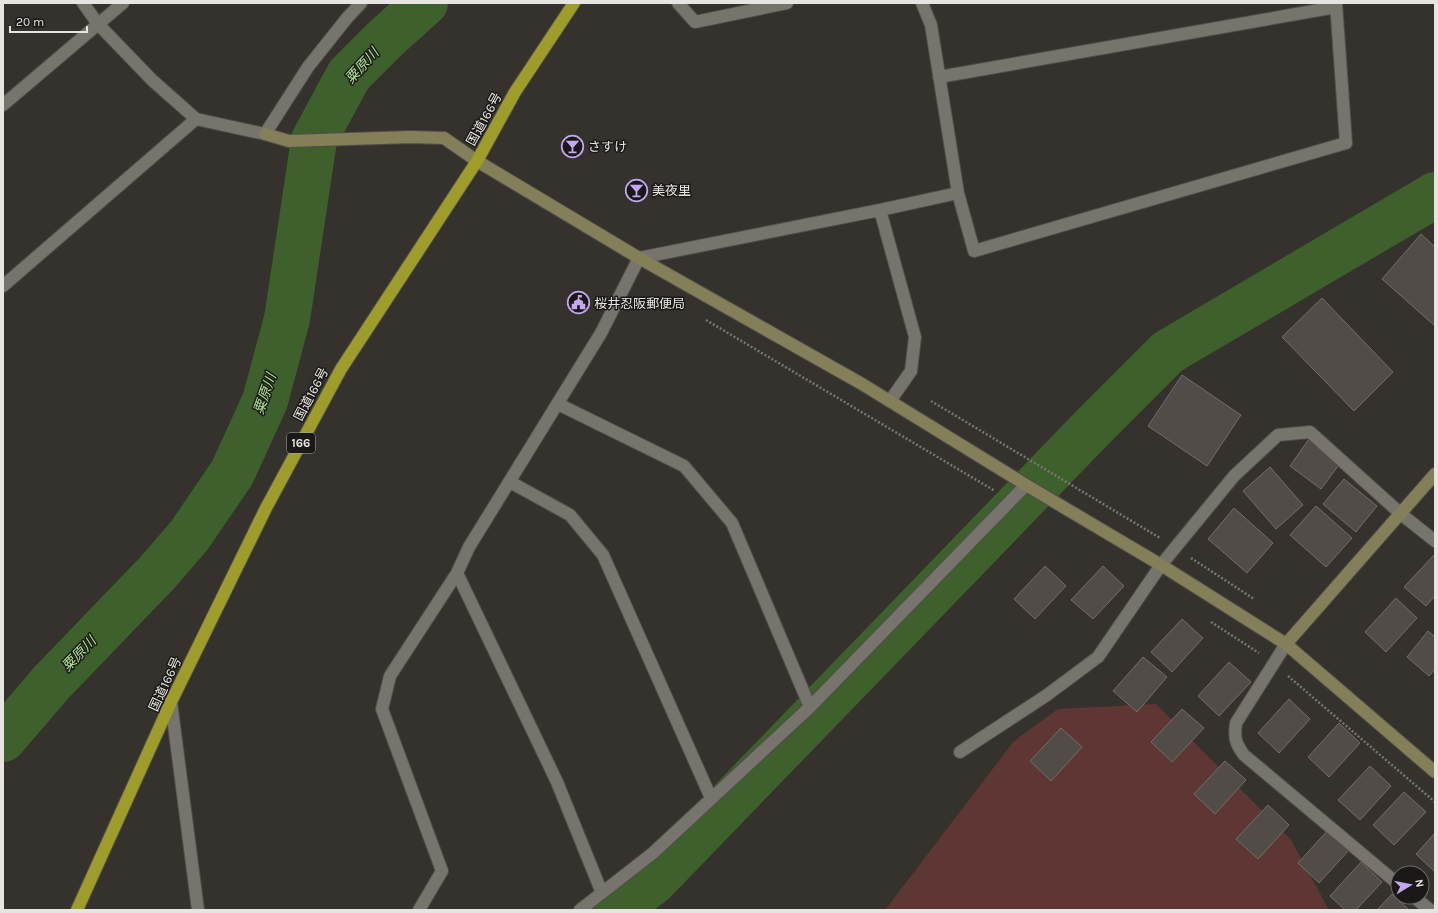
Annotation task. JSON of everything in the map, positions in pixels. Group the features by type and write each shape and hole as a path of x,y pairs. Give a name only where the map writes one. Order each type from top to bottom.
{"highway":[{"name":"国道166号","path":"77,910 171,702 266,508 341,369 477,161 515,92 574,3"}],"street":[{"path":"83,3 98,24 152,80 196,119 289,141 410,137 444,138 477,161 639,258 862,384 1026,485 1064,506 1161,565 1286,644 1435,772"},
{"path":"3,106 123,3"},
{"path":"264,134 308,67 347,18 361,3"},
{"path":"678,3 694,22 787,3"},
{"path":"922,3 931,24 939,77 958,193 974,251 1346,143 1336,5 939,77"},
{"path":"3,286 196,119"},
{"path":"639,258 958,193"},
{"path":"880,210 915,337 911,371 890,401"},
{"path":"419,910 442,871 382,709 390,676 457,573 469,547 601,333 639,258"},
{"path":"558,404 684,466 732,523 810,707"},
{"path":"960,752 1047,695 1098,657 1161,565 1234,476 1278,435 1310,432 1401,514 1435,541"},
{"path":"1390,877 1244,754 1237,747 1234,735 1236,723 1286,644 1435,474"},
{"path":"510,482 570,515 603,555 711,798"},
{"path":"580,910 653,853 810,707 1026,485"},
{"path":"457,573 557,782 602,893"},
{"path":"171,702 198,910"}],"path":[{"path":"705,320 1010,500"},
{"path":"1208,620 1273,663 1435,802"}],"shaded area":[{"path":"1156,704 1291,840 1329,910 885,910 1014,741 1058,709"}],"building":[{"path":"1421,234 1435,247 1435,326 1382,279"},
{"path":"1322,298 1393,372 1354,411 1282,337"},
{"path":"1182,375 1241,415 1207,466 1148,426"},
{"path":"1309,439 1341,462 1321,489 1290,466"},
{"path":"1270,467 1303,505 1276,529 1243,491"},
{"path":"1344,479 1377,506 1356,532 1323,504"},
{"path":"1316,506 1352,538 1326,567 1290,535"},
{"path":"1234,508 1273,543 1247,573 1208,539"},
{"path":"1435,554 1435,596 1426,606 1404,587"},
{"path":"1045,566 1066,586 1035,619 1014,599"},
{"path":"1103,566 1124,586 1093,619 1071,600"},
{"path":"1396,598 1417,618 1386,652 1365,632"},
{"path":"1182,619 1203,638 1172,672 1151,652"},
{"path":"1428,631 1435,637 1435,669 1429,676 1407,657"},
{"path":"1143,657 1167,677 1137,712 1113,691"},
{"path":"1229,662 1251,682 1219,716 1198,696"},
{"path":"1289,699 1310,719 1279,753 1258,733"},
{"path":"1182,709 1204,728 1172,762 1151,742"},
{"path":"1339,723 1360,743 1329,777 1308,757"},
{"path":"1061,728 1082,747 1051,781 1030,761"},
{"path":"1225,761 1246,780 1215,814 1194,794"},
{"path":"1370,766 1391,786 1360,820 1338,800"},
{"path":"1404,792 1426,812 1394,845 1373,825"},
{"path":"1268,805 1289,825 1258,859 1236,839"},
{"path":"1329,829 1350,849 1319,883 1298,863"},
{"path":"1435,833 1435,872 1430,867 1430,865 1428,865 1416,854"},
{"path":"1361,862 1382,882 1356,910 1345,910 1330,896"},
{"path":"1390,896 1390,905 1404,905 1409,910 1377,910"}],"waterway":[{"name":"粟原川","path":"3,739 52,682 157,573 189,536 232,473 265,401 287,319 314,140 349,75 385,39 425,3"},
{"path":"615,910 653,882 1093,427 1168,352 1435,195"}],"place":[{"name":"さすけ","path":"572,146"},
{"name":"美夜里","path":"637,190"},
{"name":"桜井忍阪郵便局","path":"578,303"}]}
